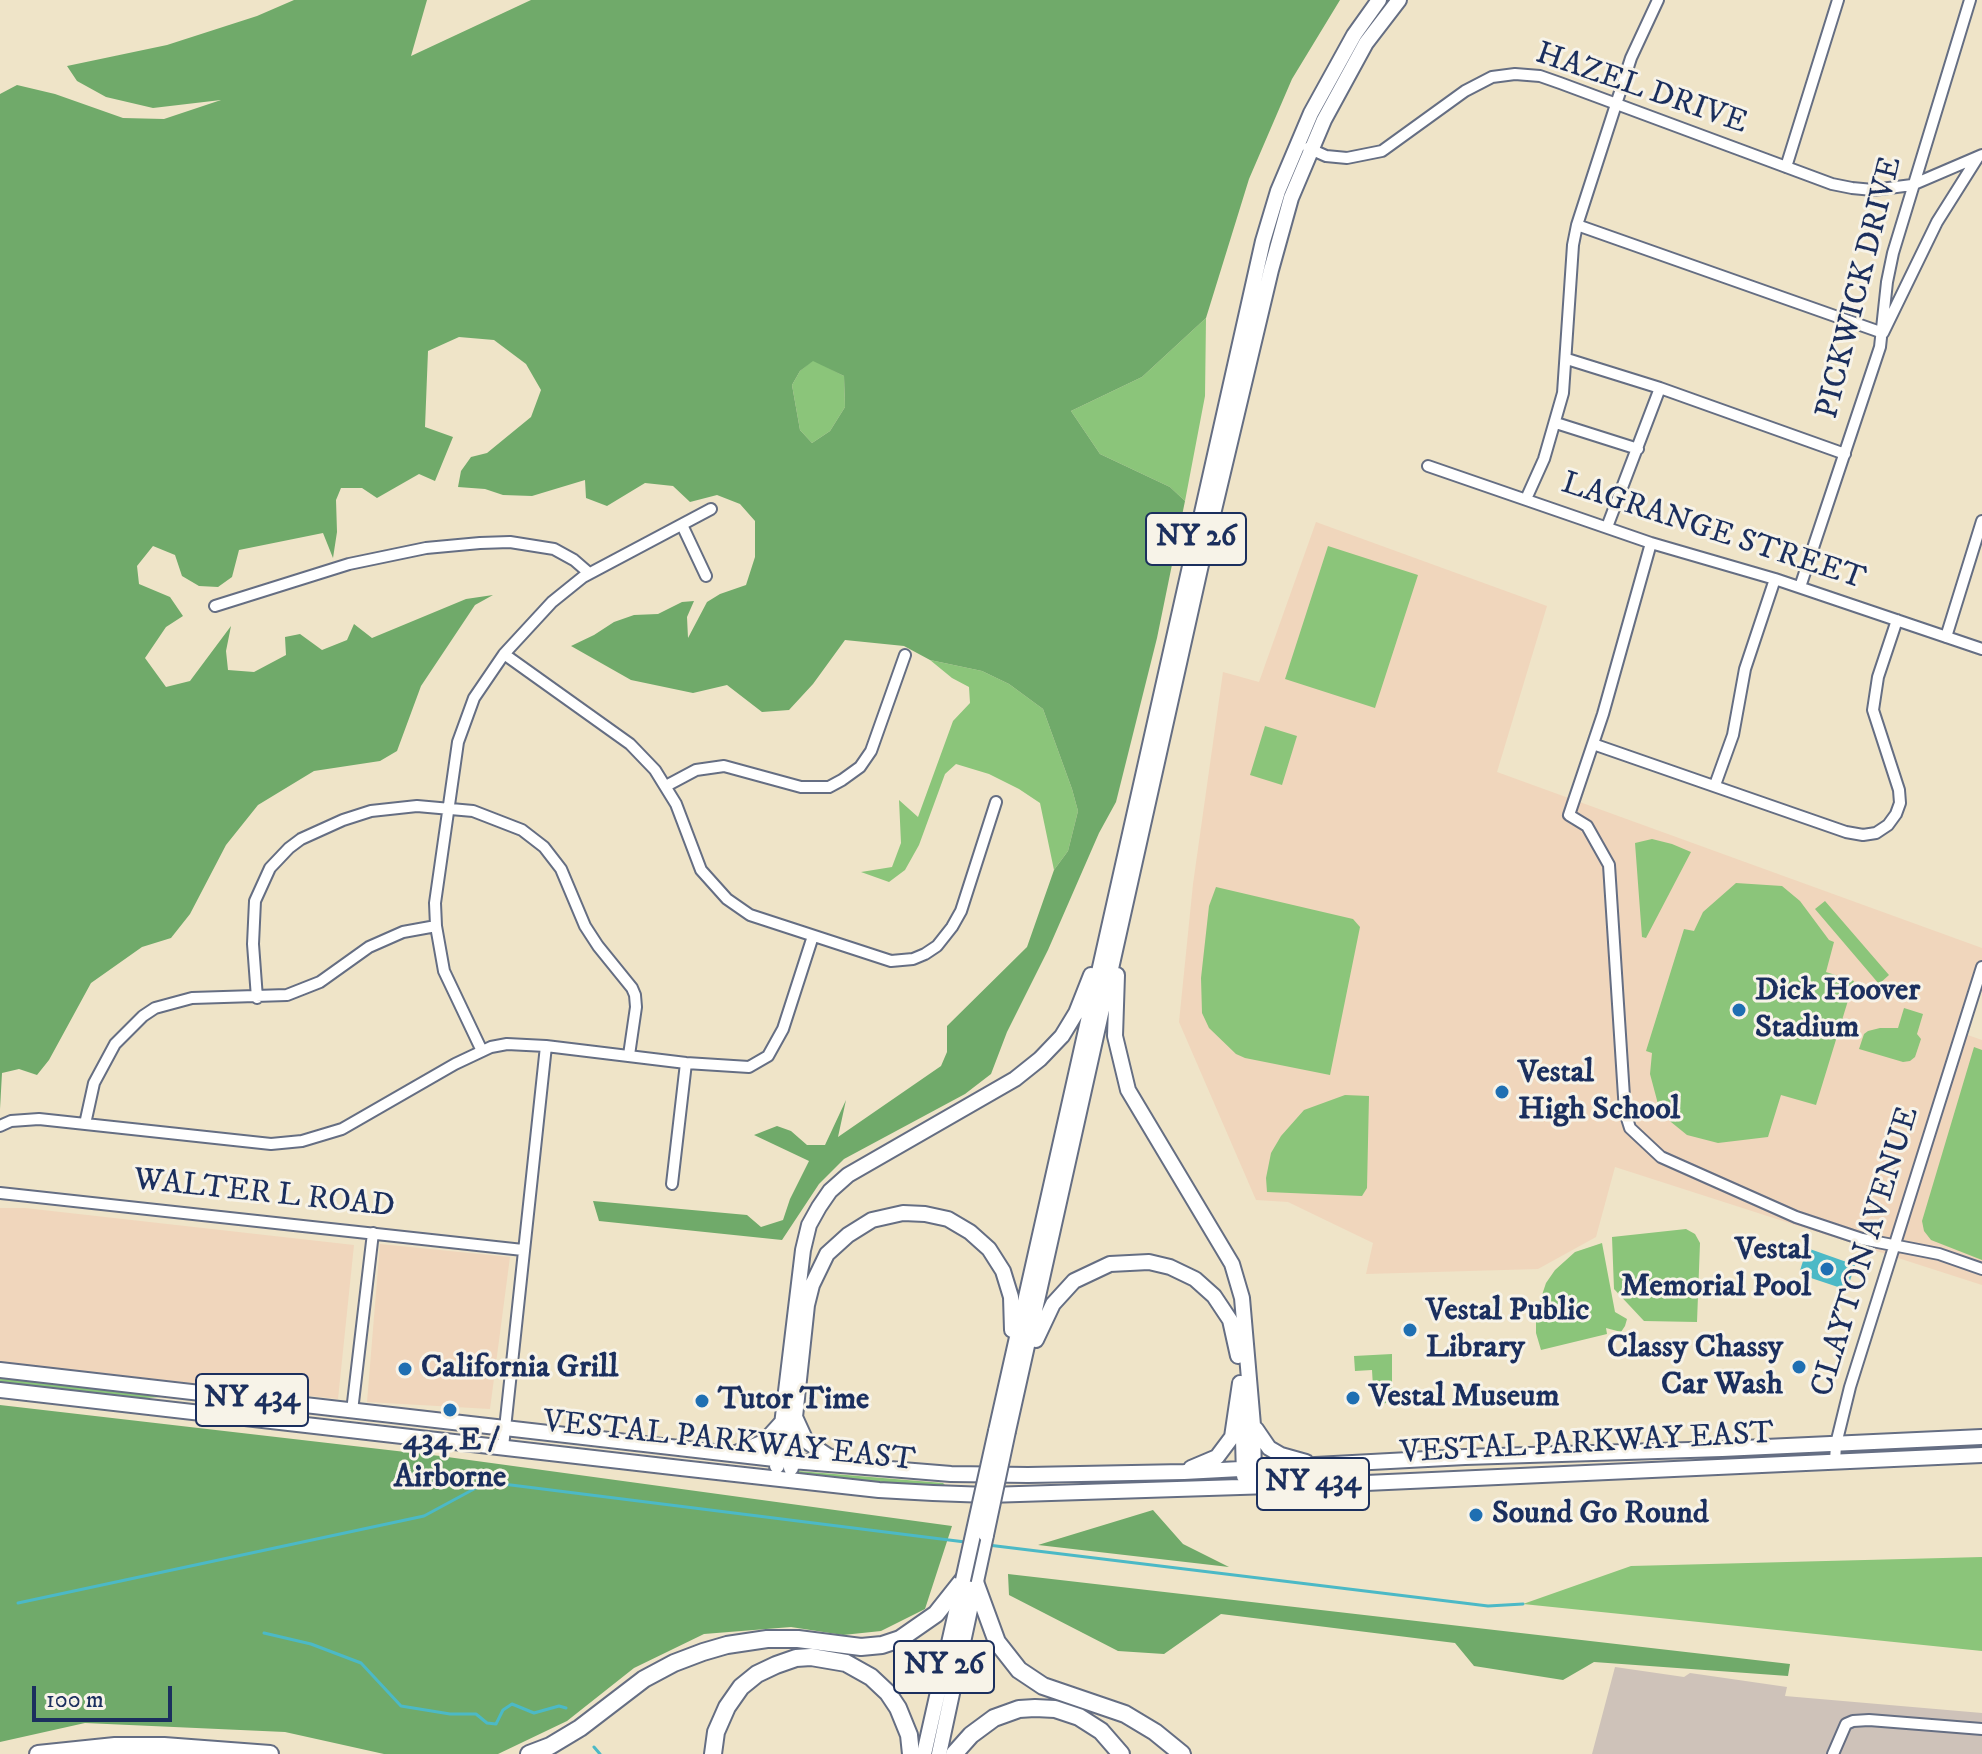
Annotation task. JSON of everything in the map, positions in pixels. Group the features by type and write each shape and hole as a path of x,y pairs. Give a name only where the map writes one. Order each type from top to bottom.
{"highway":[{"path":"529,1754 550,1746 580,1728 644,1679 674,1663 727,1645 767,1639 798,1639 861,1647 882,1645 900,1639 936,1614 969,1581 997,1642 1019,1670 1043,1686 1125,1714 1155,1732 1182,1754"},
{"path":"713,1754 716,1732 727,1707 741,1687 757,1674 776,1665 811,1657 846,1663 871,1677 888,1693 909,1735 911,1754"},
{"path":"954,1754 971,1735 994,1718 1019,1709 1035,1708 1055,1709 1079,1717 1101,1731 1121,1754"},
{"path":"38,1754 115,1746 164,1746 270,1754"}],"main road":[{"name":"NY 26","path":"1304,147 1340,58 1379,0"},
{"name":"NY 26","path":"924,1754 969,1581 1017,1367 1263,241 1278,191 1352,66 1399,0"},
{"path":"783,1479 803,1250 809,1225 819,1207 830,1191 848,1175 1015,1079 1040,1059 1062,1036 1076,1013 1113,936"},
{"path":"1113,936 1115,1036 1128,1090 1232,1264 1242,1298 1253,1425 1249,1486"},
{"path":"734,1454 764,1442 789,1418 807,1305 822,1262 848,1235 862,1225 884,1217 925,1214 948,1219 970,1232 989,1249 1003,1271 1011,1297 1017,1367"},
{"path":"1017,1367 1064,1289 1087,1273 1110,1264 1149,1262 1170,1267 1195,1279 1222,1306 1236,1340 1249,1469"},
{"name":"VESTAL PARKWAY EAST","path":"0,1370 785,1460 951,1474 1184,1472 1982,1437"},
{"path":"1184,1472 1225,1450 1232,1437 1240,1383"},
{"name":"VESTAL PARKWAY EAST","path":"0,1390 879,1490 988,1495 1366,1483 1982,1455"},
{"path":"789,1418 814,1448 865,1468"},
{"path":"1253,1425 1269,1448 1281,1455 1318,1465"},
{"name":"NY 26","path":"939,1754 969,1581"}],"street":[{"path":"1526,499 1544,459 1563,393 1577,225 1631,58 1658,0"},
{"path":"1786,167 1838,0"},
{"name":"PICKWICK DRIVE","path":"1800,587 1883,333 1887,282 1912,185 1970,0"},
{"name":"HAZEL DRIVE","path":"1304,147 1326,156 1347,158 1382,151 1465,91 1503,75 1540,76 1832,184 1852,188 1873,190 1912,185 1980,156"},
{"path":"1577,225 1883,333 1937,222 1980,156"},
{"path":"1567,359 1660,388 1845,454"},
{"path":"1607,527 1660,388"},
{"path":"1556,423 1638,449"},
{"name":"LAGRANGE STREET","path":"1428,466 1651,543 1800,587 1982,649"},
{"path":"482,1051 450,985 436,926 436,893 447,808 458,742 467,714 489,672 552,602 589,573 711,509"},
{"path":"1946,637 1982,521"},
{"path":"682,525 706,576"},
{"path":"215,606 349,564 426,548 480,543 510,542 554,549 589,573"},
{"path":"1651,543 1593,744 1569,815 1587,826 1609,865 1625,1112 1630,1128 1661,1157 1796,1217 1862,1239 1939,1254 1982,1269"},
{"path":"1715,785 1733,735 1749,655 1775,579"},
{"path":"1593,744 1846,832 1863,835 1876,833 1888,825 1900,803 1899,790 1873,710 1878,677 1897,620"},
{"path":"504,654 630,744 655,770 676,804 701,870 727,899 750,915 891,961 913,959 937,946 961,911 996,802"},
{"path":"666,786 696,770 724,766 801,787 829,787 842,780 860,767 871,751 905,655"},
{"path":"257,998 253,944 255,901 262,881 278,859 301,839 371,811 417,806 447,808 491,816 522,830 544,847 561,869 585,926 635,995 629,1055"},
{"path":"85,1124 100,1068 115,1044 155,1008 192,998 257,998 299,992 320,982 369,947 403,932 436,926"},
{"path":"0,1126 11,1121 39,1119 271,1144 302,1141 342,1129 482,1051 507,1044 686,1063 741,1067 756,1064 768,1056 785,1022 813,936"},
{"name":"CLAYTON AVENUE","path":"1835,1462 1836,1444 1850,1387 1982,967"},
{"path":"503,1447 546,1046"},
{"path":"672,1184 686,1063"},
{"name":"WALTER L ROAD","path":"0,1193 523,1250"},
{"path":"352,1411 373,1233"},
{"path":"1833,1754 1846,1724 1853,1721 1982,1729"}],"shaded area":[{"path":"1316,522 1547,606 1497,772 1982,948 1982,967 1962,1033 1982,1040 1982,1285 1615,1167 1596,1237 1538,1269 1366,1274 1373,1243 1288,1202 1256,1200 1179,1022 1193,884 1223,672 1259,682"},
{"path":"0,1208 25,1208 354,1245 338,1399 0,1362"},
{"path":"380,1244 510,1257 490,1409 367,1402"},
{"path":"1615,1667 1684,1677 1690,1673 1787,1687 1785,1696 1982,1713 1982,1754 1592,1754"}],"green space":[{"path":"294,0 427,0 411,56 531,0 1340,0 1292,79 1249,179 1206,318 1142,377 1071,411 1100,454 1170,487 1185,501 1157,638 1116,802 1007,1032 991,1074 965,1094 844,1159 819,1184 782,1240 599,1221 593,1201 747,1215 761,1227 783,1220 809,1161 754,1135 777,1126 791,1131 807,1145 825,1145 846,1100 838,1137 941,1066 947,1052 947,1026 1027,947 1054,870 1068,851 1078,811 1072,789 1043,709 1009,684 982,671 930,660 904,646 845,640 813,684 789,710 762,712 727,685 693,693 631,680 571,646 614,622 634,615 658,614 682,602 694,601 687,617 688,638 707,602 746,585 755,557 755,521 740,504 717,495 690,502 673,486 645,483 607,506 586,498 585,480 532,496 503,495 485,489 458,487 461,471 471,457 487,453 531,417 541,390 526,364 494,340 459,337 428,351 425,427 453,437 435,481 419,474 377,498 362,488 341,488 336,500 337,532 333,558 323,533 239,550 232,577 218,587 199,586 182,576 175,555 153,546 137,566 139,584 170,597 183,616 166,627 145,658 166,687 190,681 231,626 226,651 228,670 254,672 286,655 285,637 300,634 322,650 347,640 354,624 372,638 466,599 493,595 475,605 421,686 397,751 380,761 314,771 258,805 226,845 190,914 171,938 142,947 91,983 49,1060 37,1075 19,1069 2,1073 0,1109 0,94 17,85 55,94 123,118 164,119 221,100 153,108 106,97 77,81 67,66 167,45 257,16","holes":["813,361 844,376 845,407 830,431 812,443 800,430 792,385 800,371"]},
{"path":"1206,318 1205,396 1185,501 1170,487 1100,454 1071,411 1142,377"},
{"path":"813,360 844,376 845,407 830,431 812,443 800,430 792,385 800,371"},
{"path":"1328,546 1418,575 1375,708 1285,679"},
{"path":"930,660 982,671 1009,684 1043,709 1078,811 1068,851 1054,870 1040,803 989,774 956,764 945,774 919,845 905,870 889,882 861,872 892,867 901,843 899,800 918,817 953,721 970,703 969,687"},
{"path":"1265,726 1297,736 1282,785 1250,775"},
{"path":"1652,839 1691,852 1646,938 1642,937 1635,843"},
{"path":"1736,883 1782,886 1800,901 1829,940 1834,942 1826,972 1854,981 1816,1105 1781,1095 1768,1137 1718,1143 1687,1135 1671,1122 1658,1104 1650,1074 1652,1053 1646,1051 1684,929 1694,931 1703,912"},
{"path":"1216,887 1353,919 1360,927 1330,1075 1245,1058 1236,1054 1209,1028 1202,1013 1201,978 1209,906"},
{"path":"1825,901 1889,975 1879,984 1815,909"},
{"path":"1904,1008 1923,1014 1917,1034 1921,1039 1915,1057 1903,1062 1859,1049 1868,1031 1898,1028"},
{"path":"1974,1047 1982,1050 1982,1260 1931,1240 1924,1231 1922,1221"},
{"path":"1345,1095 1369,1096 1367,1188 1362,1196 1267,1192 1266,1178 1271,1153 1281,1136 1304,1110"},
{"path":"1686,1229 1695,1234 1700,1243 1697,1322 1644,1321 1614,1289 1612,1237"},
{"path":"1602,1243 1615,1312 1627,1319 1625,1326 1621,1332 1606,1328 1607,1334 1541,1350 1536,1333 1536,1313 1546,1283 1575,1252"},
{"path":"1392,1354 1392,1396 1383,1397 1387,1403 1374,1404 1372,1370 1355,1371 1354,1356"},
{"path":"0,1378 162,1397 127,1399 0,1384"},
{"path":"0,1405 440,1456 952,1526 925,1609 881,1631 843,1635 791,1627 704,1634 634,1668 567,1721 498,1754 384,1754 285,1732 85,1723 0,1742"},
{"path":"796,1473 943,1483 948,1488 807,1475"},
{"path":"1153,1510 1183,1544 1229,1567 1038,1545"},
{"path":"1982,1557 1982,1651 1523,1604 1631,1566"},
{"path":"1008,1574 1790,1664 1788,1676 1594,1662 1563,1680 1474,1666 1455,1643 1221,1614 1164,1654 1118,1651 1009,1595"}],"water":[{"name":"Vestal Memorial Pool","path":"1807,1248 1855,1265 1847,1290 1799,1274"}],"waterway":[{"path":"18,1603 424,1516 487,1482 965,1542"},
{"path":"988,1545 1488,1606 1523,1604"},
{"path":"264,1633 311,1644 361,1663 401,1706 450,1714 476,1714 487,1723 496,1724 503,1710 512,1704 534,1713 559,1706 566,1708"},
{"path":"594,1747 600,1754"}],"place":[{"name":"Dick Hoover Stadium","path":"1739,1010"},
{"name":"Vestal High School","path":"1502,1092"},
{"name":"Vestal Memorial Pool","path":"1827,1269"},
{"name":"Vestal Public Library","path":"1410,1330"},
{"name":"Classy Chassy Car Wash","path":"1799,1367"},
{"name":"California Grill","path":"405,1369"},
{"name":"Vestal Museum","path":"1353,1398"},
{"name":"Tutor Time","path":"702,1401"},
{"name":"434 E / Airborne","path":"450,1410"},
{"name":"Sound Go Round","path":"1476,1515"}]}
